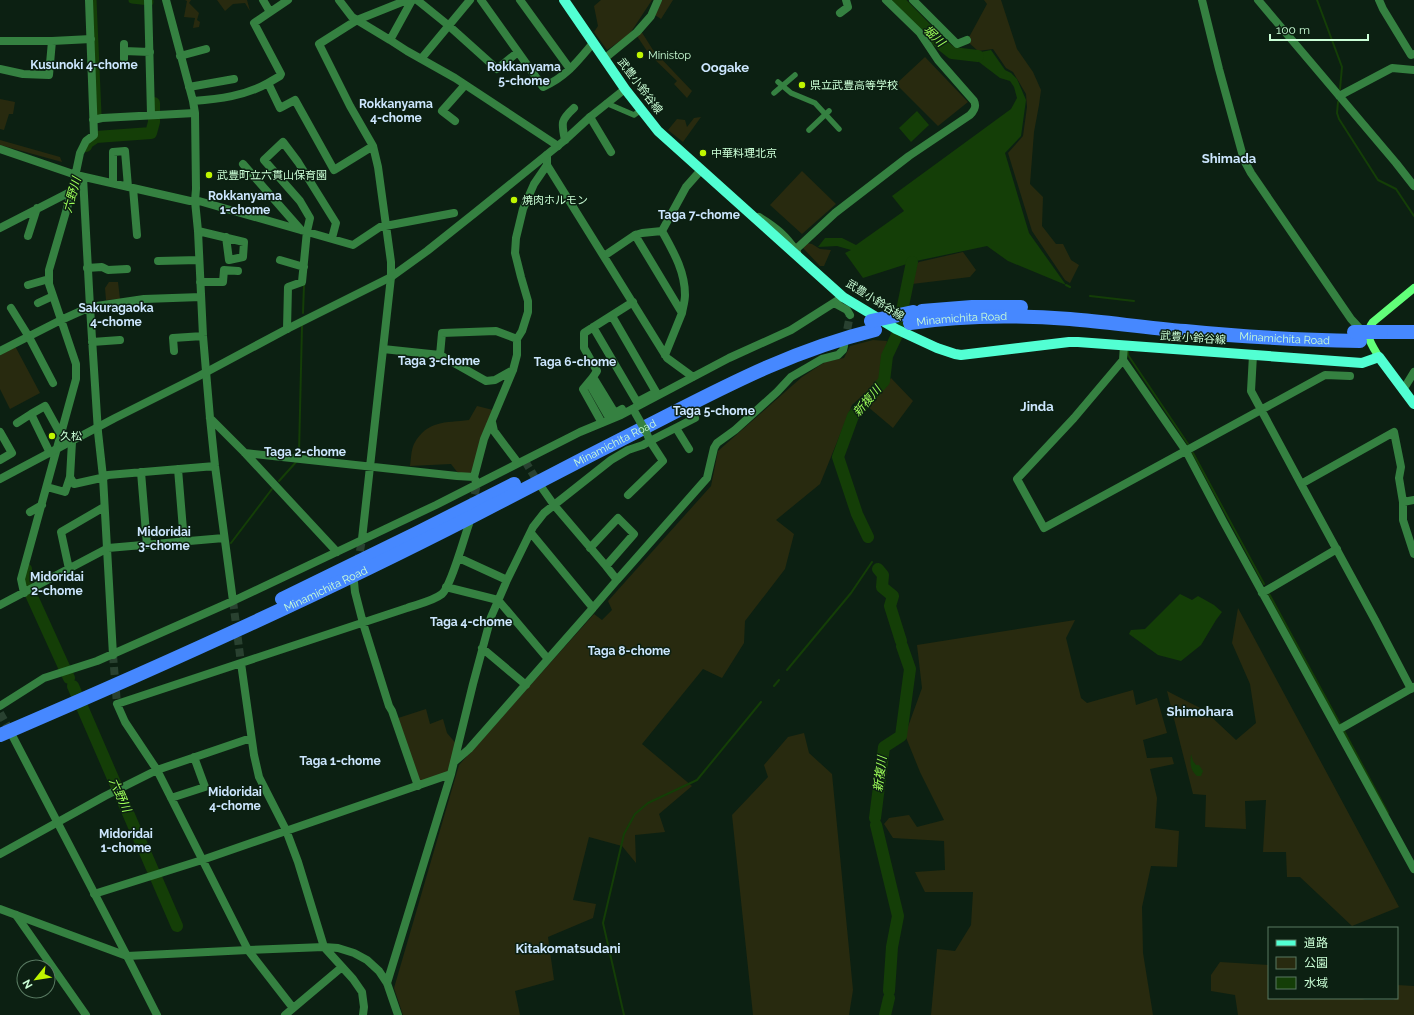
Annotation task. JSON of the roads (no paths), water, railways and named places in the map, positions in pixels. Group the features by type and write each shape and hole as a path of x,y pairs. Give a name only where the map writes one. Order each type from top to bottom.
{"highway":[{"name":"Minamichita Road","path":"0,725 152,659 264,608 767,357 839,330 910,323 942,309 999,306 1048,308 1226,326 1373,336 1414,342"},
{"name":"Minamichita Road","path":"7,736 268,617 422,542 732,383 771,365 873,326"},
{"path":"1373,336 1392,328 1414,327"},
{"name":"Minamichita Road","path":"1373,336 1414,332"}],"main road":[{"name":"武豊小鈴谷線","path":"564,0 625,89 658,131 797,254 843,297 896,329 910,323 937,348 961,355 1069,342 1362,363 1379,357"},
{"path":"1414,288 1369,327 1379,357 1414,404"}],"street":[{"path":"89,0 94,135 86,141 80,153 78,175 87,268 98,428 104,477 104,507 108,548 113,655"},
{"path":"148,0 153,114"},
{"path":"166,0 193,100 196,189 195,201 203,336 215,466 233,601"},
{"path":"263,0 270,12"},
{"path":"193,100 223,98 257,89 280,76 281,74 254,23 288,0"},
{"path":"339,0 356,20 465,85 558,146"},
{"path":"362,539 391,276 391,262 378,167 373,146 350,106 319,44 356,20 407,0"},
{"path":"390,40 412,0"},
{"path":"417,0 448,25 497,69 518,52"},
{"path":"421,59 470,0"},
{"path":"481,0 543,87 561,77 593,43"},
{"path":"520,0 570,69"},
{"path":"604,59 637,32 651,16 658,0"},
{"path":"840,13 848,7 846,0"},
{"path":"797,254 835,213 909,156 970,115 975,109 976,106 974,101 938,60 920,33 886,0"},
{"path":"913,0 957,44 967,40"},
{"path":"1202,0 1244,160 1251,173 1347,313 1373,336"},
{"path":"1258,0 1414,186"},
{"path":"1379,0 1383,9 1413,56"},
{"path":"0,41 91,39"},
{"path":"0,69 23,74 49,75 52,41"},
{"path":"180,56 206,49"},
{"path":"124,51 150,52"},
{"path":"1339,96 1392,68 1414,70"},
{"path":"774,93 795,75"},
{"path":"189,87 234,79"},
{"path":"778,82 791,93 815,103 839,129"},
{"path":"268,83 280,108 295,100 334,170 373,146"},
{"path":"455,121 442,111 465,85"},
{"path":"0,477 72,442 391,276 427,251 566,140 606,103 625,89"},
{"path":"606,103 634,115 641,110"},
{"path":"566,140 562,128 564,118 574,108"},
{"path":"809,130 829,111"},
{"path":"93,120 102,118 194,112"},
{"path":"590,117 611,152"},
{"path":"287,330 288,286 302,282 304,267 304,231 310,218 300,201 264,160 283,142 298,162 336,223 332,238"},
{"path":"0,150 78,175 195,201 353,245 380,227 386,225 454,213"},
{"path":"113,184 113,152 125,151 134,230"},
{"path":"547,155 547,165 665,355 693,377"},
{"path":"243,164 304,231"},
{"path":"475,480 484,439 513,370 517,355 517,339 526,322 528,312 528,301 515,253 519,222 534,184 547,165"},
{"path":"662,231 686,187 701,170"},
{"path":"26,591 21,579 42,505 49,487 54,451 61,435 76,379 76,364 53,296 49,279 49,270 78,175"},
{"path":"0,228 72,191"},
{"path":"28,236 37,208"},
{"path":"604,256 635,235 662,231"},
{"path":"662,231 676,255 682,274 685,295 682,313 665,355"},
{"path":"198,232 226,237"},
{"path":"635,235 682,313"},
{"path":"158,261 199,260"},
{"path":"280,260 304,267"},
{"path":"87,268 102,267 108,270 127,269"},
{"path":"200,282 223,282 224,270 238,271"},
{"path":"28,285 49,279"},
{"path":"38,303 53,296"},
{"path":"0,351 90,307 144,299 201,297"},
{"path":"0,706 44,678 84,666 113,655 337,552 475,480 518,463 602,423 729,358 790,330 843,297"},
{"path":"602,423 583,389 597,371 584,348 584,333 633,302"},
{"path":"834,303 847,310 850,315"},
{"path":"11,308 29,337 53,383"},
{"path":"591,380 615,413 635,405 656,392 612,316"},
{"path":"593,327 635,405 650,441 663,462 628,495"},
{"path":"440,355 442,333 496,331 517,339"},
{"path":"174,351 172,338 203,336"},
{"path":"92,342 120,340"},
{"path":"1124,345 1123,360 1074,418 1017,479 1044,528 1325,375 1350,376"},
{"path":"454,762 469,749 526,685 706,478 714,448 717,443 735,430 792,377 822,359 838,356 843,350 844,346"},
{"path":"383,349 440,355 486,381 495,380 513,370"},
{"path":"1254,355 1252,391 1301,484 1413,688 1338,730"},
{"path":"1123,360 1186,451 1262,593 1414,869"},
{"path":"1403,390 1414,372"},
{"path":"17,423 45,406 61,435"},
{"path":"31,414 54,451"},
{"path":"210,418 246,453 337,552"},
{"path":"387,983 451,774 491,617 533,527 544,513 611,460 628,450 643,445 695,418"},
{"path":"492,422 494,431 518,463"},
{"path":"676,428 689,449"},
{"path":"0,432 12,454 0,460"},
{"path":"1301,484 1394,432 1401,467 1399,478 1403,502 1403,520 1414,554"},
{"path":"49,487 65,492 70,477 72,442"},
{"path":"246,453 371,466 475,480"},
{"path":"70,477 74,484 108,475 215,466"},
{"path":"178,469 184,542"},
{"path":"141,472 147,545"},
{"path":"542,488 554,505 617,580"},
{"path":"1403,502 1414,500"},
{"path":"30,512 42,505"},
{"path":"69,569 61,532 104,507"},
{"path":"590,548 618,518 634,534 606,566"},
{"path":"293,1008 248,950 157,770 125,722 117,704 438,597 443,593 459,558 468,524"},
{"path":"531,533 593,608"},
{"path":"0,605 108,548 224,538"},
{"path":"1262,593 1337,549"},
{"path":"459,558 507,580"},
{"path":"354,582 363,623 389,706 418,786"},
{"path":"446,587 498,600 548,659"},
{"path":"482,648 526,685"},
{"path":"241,663 251,738 259,777 286,830 298,862 324,946 353,979 362,992 364,1006 363,1015"},
{"path":"7,736 58,822 157,1015"},
{"path":"0,854 105,796 157,770 251,738"},
{"path":"171,798 205,787 194,757"},
{"path":"94,894 202,860 451,774"},
{"path":"0,909 127,956 324,946 338,948 360,956 379,971 387,983 398,1015"},
{"path":"16,915 86,1015"},
{"path":"285,1015 342,967"}],"water":[{"path":"991,50 1005,70 1017,79 1026,100 1021,136 1005,153 1029,233 1066,285 1008,261 987,246 916,261 863,278 845,253 851,250 837,246 818,247 825,238 842,238 856,245 904,211 892,196 1011,109 1017,98 1014,87 1010,81 1000,78 975,59 981,52"},
{"path":"917,111 929,125 911,142 899,128"},
{"path":"1180,594 1192,600 1198,596 1214,605 1222,612 1201,645 1181,661 1158,655 1129,634 1131,630 1145,629"},
{"path":"1191,754 1193,761 1196,765 1199,765 1203,771 1201,776 1197,776 1192,769"}],"waterway":[{"path":"93,0 98,114"},
{"path":"132,0 150,2"},
{"name":"堀川","path":"898,0 942,45 952,53 978,56"},
{"path":"1317,0 1342,67 1340,89"},
{"path":"1338,102 1337,113 1339,119 1378,180 1396,189 1414,216"},
{"name":"六野川","path":"86,146 87,143 96,137 151,133 154,122 154,103"},
{"name":"新複川","path":"868,537 857,514 838,457 853,416 884,381 887,356 897,335 912,262"},
{"path":"303,313 304,285"},
{"path":"1066,285 1070,287"},
{"path":"1090,296 1134,301"},
{"path":"299,453 302,326"},
{"path":"1128,351 1128,355 1188,444"},
{"path":"1193,453 1264,584"},
{"path":"279,481 297,461"},
{"path":"231,543 272,489"},
{"path":"787,670 851,593 872,562"},
{"name":"六野川","path":"26,569 24,579 69,678"},
{"name":"新複川","path":"878,569 883,575 882,587 893,596 890,606 901,641"},
{"path":"1268,592 1340,724"},
{"name":"新複川","path":"875,818 884,747 901,736 910,669 902,646"},
{"path":"774,686 779,680"},
{"name":"六野川","path":"73,686 177,926"},
{"path":"624,1015 603,923 624,834 635,814 648,803 697,780 761,702"},
{"path":"1344,731 1388,813"},
{"name":"新複川","path":"876,825 898,916 892,947 889,991"},
{"name":"新複川","path":"885,1015 889,998"}],"tunnel":[{"path":"845,341 850,315"},
{"path":"525,461 539,484"},
{"path":"472,506 477,484"},
{"path":"358,563 362,539"},
{"path":"233,601 241,663"},
{"path":"113,655 117,704"},
{"path":"0,713 12,734"}],"place":[{"name":"Ministop","path":"640,55"},
{"name":"県立武豊高等学校","path":"802,85"},
{"name":"中華料理北京","path":"703,153"},
{"name":"武豊町立六貫山保育園","path":"209,175"},
{"name":"焼肉ホルモン","path":"514,200"},
{"name":"久松","path":"52,436"}],"district":[{"name":"Kusunoki 4-chome","path":"84,65"},
{"name":"Oogake","path":"725,67"},
{"name":"Rokkanyama 5-chome","path":"524,74"},
{"name":"Rokkanyama 4-chome","path":"396,111"},
{"name":"Shimada","path":"1229,158"},
{"name":"Rokkanyama 1-chome","path":"245,203"},
{"name":"Taga 7-chome","path":"699,215"},
{"name":"Sakuragaoka 4-chome","path":"116,315"},
{"name":"Taga 3-chome","path":"439,361"},
{"name":"Taga 6-chome","path":"575,362"},
{"name":"Jinda","path":"1037,406"},
{"name":"Taga 5-chome","path":"714,411"},
{"name":"Taga 2-chome","path":"305,452"},
{"name":"Midoridai 3-chome","path":"164,539"},
{"name":"Midoridai 2-chome","path":"57,584"},
{"name":"Taga 4-chome","path":"471,622"},
{"name":"Taga 8-chome","path":"629,651"},
{"name":"Shimohara","path":"1200,711"},
{"name":"Taga 1-chome","path":"340,761"},
{"name":"Midoridai 4-chome","path":"235,799"},
{"name":"Midoridai 1-chome","path":"126,841"},
{"name":"Kitakomatsudani","path":"568,948"}]}
